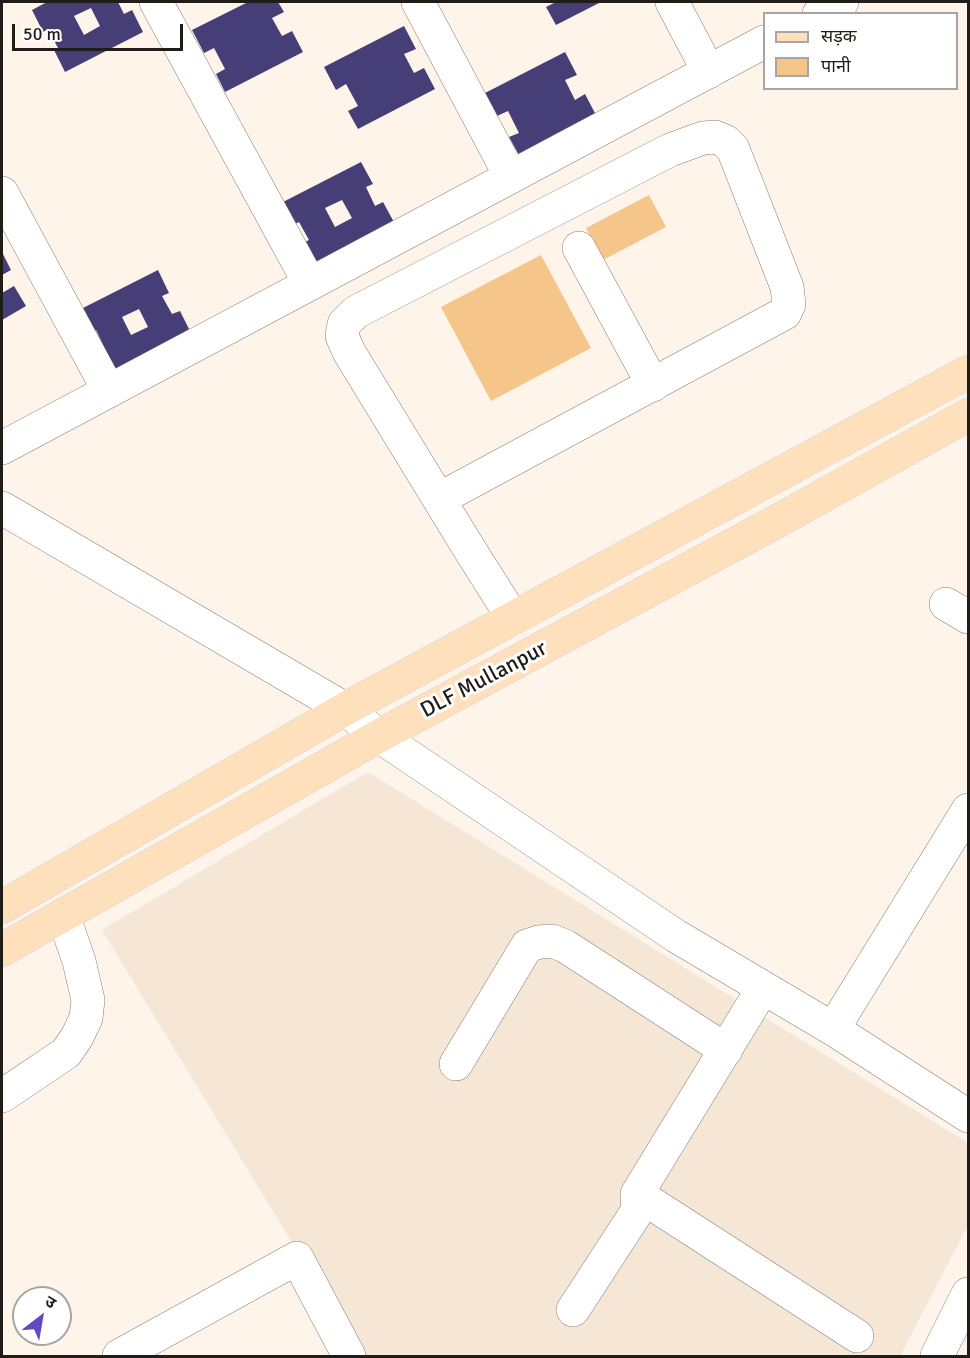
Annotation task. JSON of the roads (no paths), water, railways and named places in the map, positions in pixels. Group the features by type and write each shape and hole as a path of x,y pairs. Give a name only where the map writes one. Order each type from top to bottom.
{"main road":[{"name":"DLF Mullanpur","path":"2,907 345,709 969,372"},
{"name":"DLF Mullanpur","path":"2,950 379,736 783,518 969,414"}],"street":[{"path":"156,2 310,284"},
{"path":"418,2 511,177"},
{"path":"672,2 709,72"},
{"path":"823,12 842,2"},
{"path":"2,448 763,43"},
{"path":"439,499 785,313 789,304 787,287 733,149 725,141 715,137 695,140 670,150 356,312 344,324 342,336 349,352 439,499 513,618"},
{"path":"2,193 110,391"},
{"path":"579,248 653,385"},
{"path":"2,508 345,709 379,736 676,936 832,1029 969,1116"},
{"path":"832,1029 969,810"},
{"path":"2,1095 66,1053 86,1018 88,1000 79,961 63,915"},
{"path":"456,1064 527,946 552,941 565,946 726,1050"},
{"path":"573,1310 638,1210 637,1194 763,988"},
{"path":"637,1194 857,1336"},
{"path":"119,1356 297,1258 350,1356"},
{"path":"937,1356 962,1323 969,1294"}],"water":[{"path":"649,195 666,227 603,260 586,228"},
{"path":"541,255 591,348 491,401 441,307"}]}
